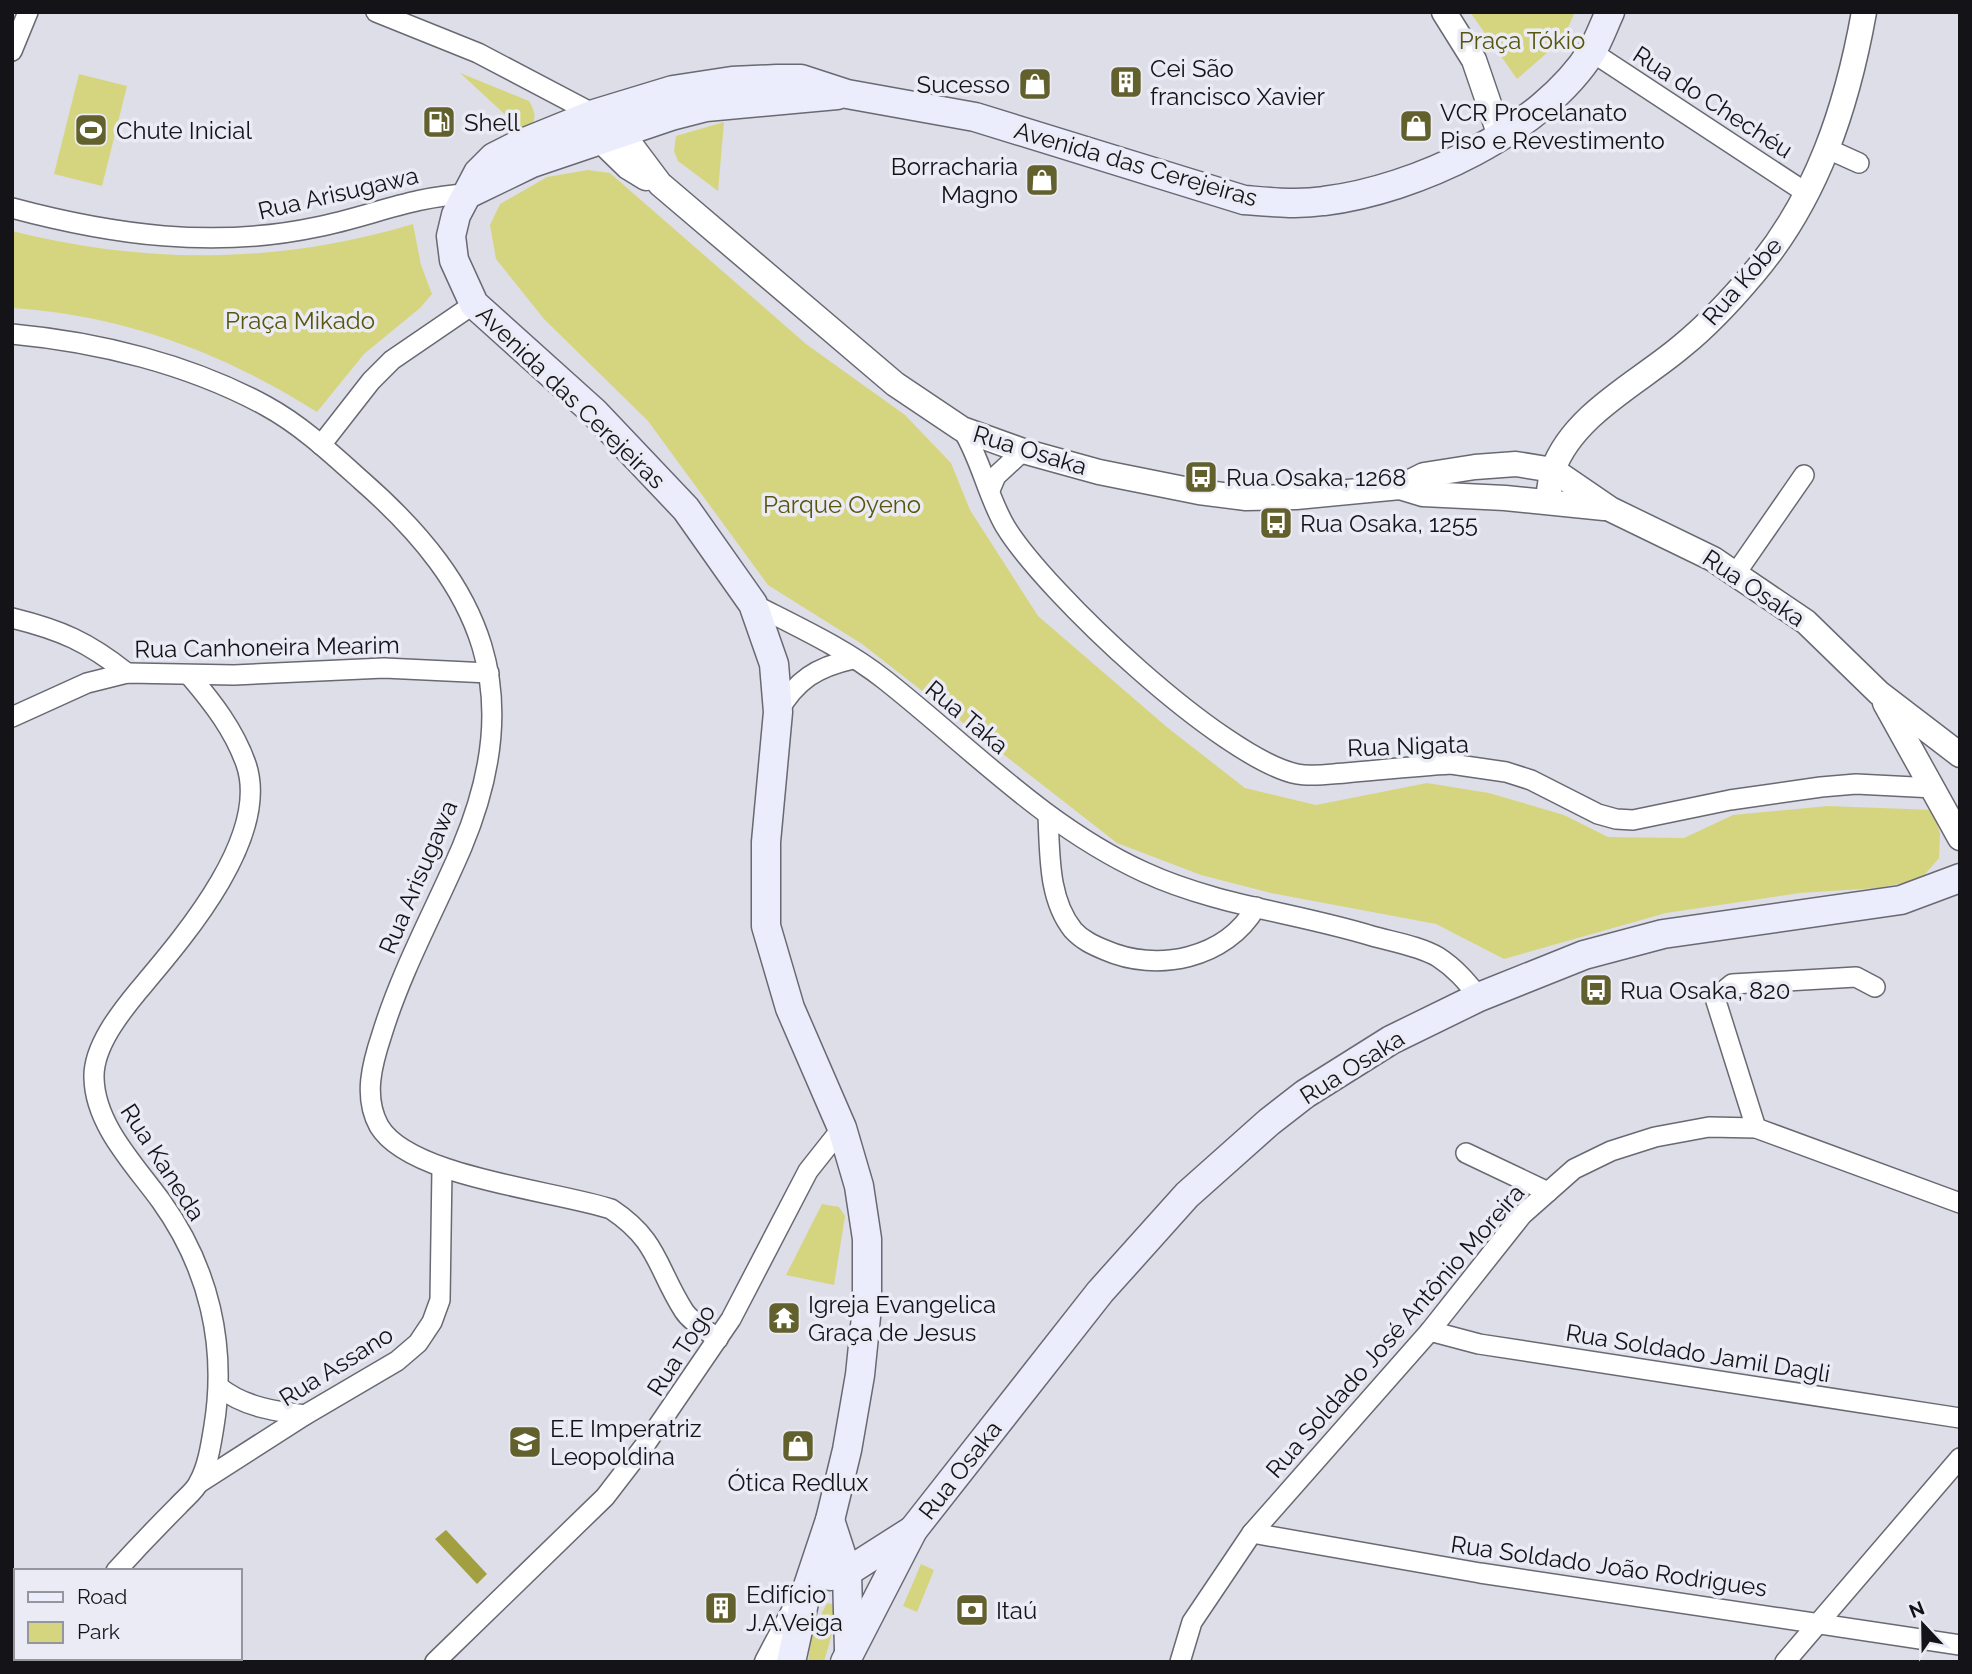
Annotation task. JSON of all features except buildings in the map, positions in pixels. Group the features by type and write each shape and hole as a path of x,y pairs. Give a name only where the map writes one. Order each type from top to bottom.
{"main road":[{"name":"Avenida das Cerejeiras","path":"791,1662 807,1589 830,1520 847,1450 860,1375 867,1307 867,1239 859,1186 842,1128 790,1008 766,926 766,842 778,712 774,664 752,604 709,538 646,465 594,412 474,304 454,260 451,236 456,215 478,173 494,157 599,126 706,107 847,94 975,117 1244,200 1283,204 1359,196 1441,166 1500,136 1535,111 1592,51 1610,12"},
{"name":"Rua Osaka","path":"912,1530 1100,1292 1187,1195 1269,1122 1305,1094 1391,1041 1479,997 1584,955 1663,934 1901,900 1960,878"},
{"path":"830,1520 848,1572 847,1656"},
{"path":"807,1589 820,1580 848,1572 912,1530"},
{"path":"847,1656 912,1530"}],"street":[{"path":"12,51 28,12"},
{"path":"376,12 478,52 599,126"},
{"path":"1444,12 1474,60 1500,136"},
{"name":"Rua Kobe","path":"1548,501 1553,470 1567,444 1590,418 1683,345 1753,274 1792,223 1828,149 1854,65 1864,12"},
{"name":"Rua do Chechéu","path":"1592,51 1808,194"},
{"name":"Rua Osaka","path":"599,126 660,184 895,384 962,429 1023,451 1099,472 1199,492 1246,498 1296,497 1400,486 1424,475 1475,467 1516,464 1553,470 1610,509 1683,542 1735,573 1806,622 1879,693 1960,755"},
{"path":"1828,149 1859,163"},
{"name":"Rua Arisugawa","path":"12,208 144,236 204,239 259,237 306,229 422,199 467,194"},
{"path":"321,445 371,381 392,360 474,304"},
{"name":"Rua Arisugawa","path":"12,334 53,338 137,356 214,383 267,406 321,445 379,496 432,550 472,616 489,673 493,708 491,743 482,788 463,846 414,947 387,1016 375,1054 369,1088 372,1109 393,1145 442,1169 611,1209 629,1221 658,1257 685,1313 718,1339"},
{"name":"Rua Nigata","path":"962,429 973,447 1005,526 1027,557 1129,661 1207,723 1266,764 1287,772 1320,775 1451,764 1476,766 1531,780 1598,814 1633,820 1730,800 1821,787 1856,784 1934,788"},
{"path":"990,490 996,476 1023,451"},
{"path":"1735,573 1804,475"},
{"name":"Rua Osaka","path":"1400,486 1423,494 1548,501 1610,509"},
{"name":"Rua Taka","path":"752,604 884,679 1048,816 1143,872 1170,883 1256,907 1310,918 1435,955 1457,971 1479,997"},
{"path":"12,618 55,630 93,646 127,673"},
{"path":"778,712 790,691 805,676 828,665 853,659"},
{"name":"Rua Canhoneira Mearim","path":"12,717 87,683 127,673 190,676 384,668 489,673"},
{"name":"Rua Kaneda","path":"118,1569 199,1483 210,1448 219,1387 213,1314 202,1272 167,1209 104,1121 96,1100 94,1077 96,1060 104,1043 129,1003 181,940 214,892 246,822 250,792 247,766 218,709 190,676"},
{"name":"Rua Osaka","path":"1879,693 1960,838"},
{"path":"1048,816 1050,866 1058,901 1073,930 1087,942 1132,960 1175,961 1230,937 1247,922 1256,907"},
{"path":"1756,1128 1715,998 1732,984 1856,977 1875,987"},
{"name":"Rua Soldado José Antônio Moreira","path":"1180,1662 1192,1622 1252,1534 1430,1331 1522,1215 1574,1169 1611,1151 1655,1137 1709,1127 1756,1128 1960,1203"},
{"name":"Rua Togo","path":"435,1662 605,1497 672,1408 718,1339 755,1277 808,1171 842,1128"},
{"path":"1466,1153 1548,1192"},
{"name":"Rua Assano","path":"199,1483 304,1415 397,1361 418,1343 432,1322 440,1300 442,1169"},
{"name":"Rua Soldado Jamil Dagli","path":"1430,1331 1479,1344 1960,1418"},
{"path":"219,1387 234,1399 255,1406 304,1415"},
{"path":"1785,1662 1960,1458"},
{"name":"Rua Soldado João Rodrigues","path":"1252,1534 1480,1573 1960,1645"},
{"path":"767,1662 783,1628 807,1589"}],"green space":[{"name":"Praça Tókio","path":"1470,12 1575,12 1563,39 1517,79"},
{"path":"460,73 529,101 534,114 531,125 524,132"},
{"name":"Chute Inicial","path":"79,74 127,86 102,186 54,174"},
{"path":"724,122 718,191 678,161 674,151 676,136"},
{"name":"Parque Oyeno","path":"588,170 610,173 806,344 905,415 951,463 970,510 1038,616 1168,728 1245,788 1316,805 1427,783 1489,793 1564,815 1608,837 1684,838 1733,815 1828,806 1933,810 1940,834 1939,858 1920,880 1877,888 1800,893 1666,913 1504,959 1436,924 1271,893 1201,875 1117,843 862,644 768,585 648,421 544,319 496,259 490,225 500,204 547,177"},
{"name":"Praça Mikado","path":"413,224 421,265 432,294 420,308 364,354 317,412 246,372 171,340 93,319 12,308 12,231 113,250 213,255 313,247"},
{"path":"822,1204 839,1207 845,1216 834,1285 786,1275"},
{"path":"921,1564 934,1570 917,1612 903,1606"},
{"path":"827,1603 832,1604 834,1619 824,1662 808,1662 812,1632"}],"shaded area":[{"path":"446,1530 487,1574 477,1584 435,1539"}],"place":[{"name":"Cei São francisco Xavier","path":"1126,82"},
{"name":"Sucesso","path":"1035,84"},
{"name":"Shell","path":"439,122"},
{"name":"VCR Procelanato Piso e Revestimento","path":"1416,126"},
{"name":"Chute Inicial","path":"91,130"},
{"name":"Borracharia Magno","path":"1042,180"},
{"name":"Rua Osaka, 1268","path":"1201,477"},
{"name":"Rua Osaka, 1255","path":"1276,523"},
{"name":"Rua Osaka, 820","path":"1596,990"},
{"name":"Igreja Evangelica Graça de Jesus","path":"784,1318"},
{"name":"E.E Imperatriz Leopoldina","path":"525,1442"},
{"name":"Ótica Redlux","path":"798,1446"},
{"name":"Edifício J.A.Veiga","path":"721,1608"},
{"name":"Itaú","path":"972,1610"}]}
